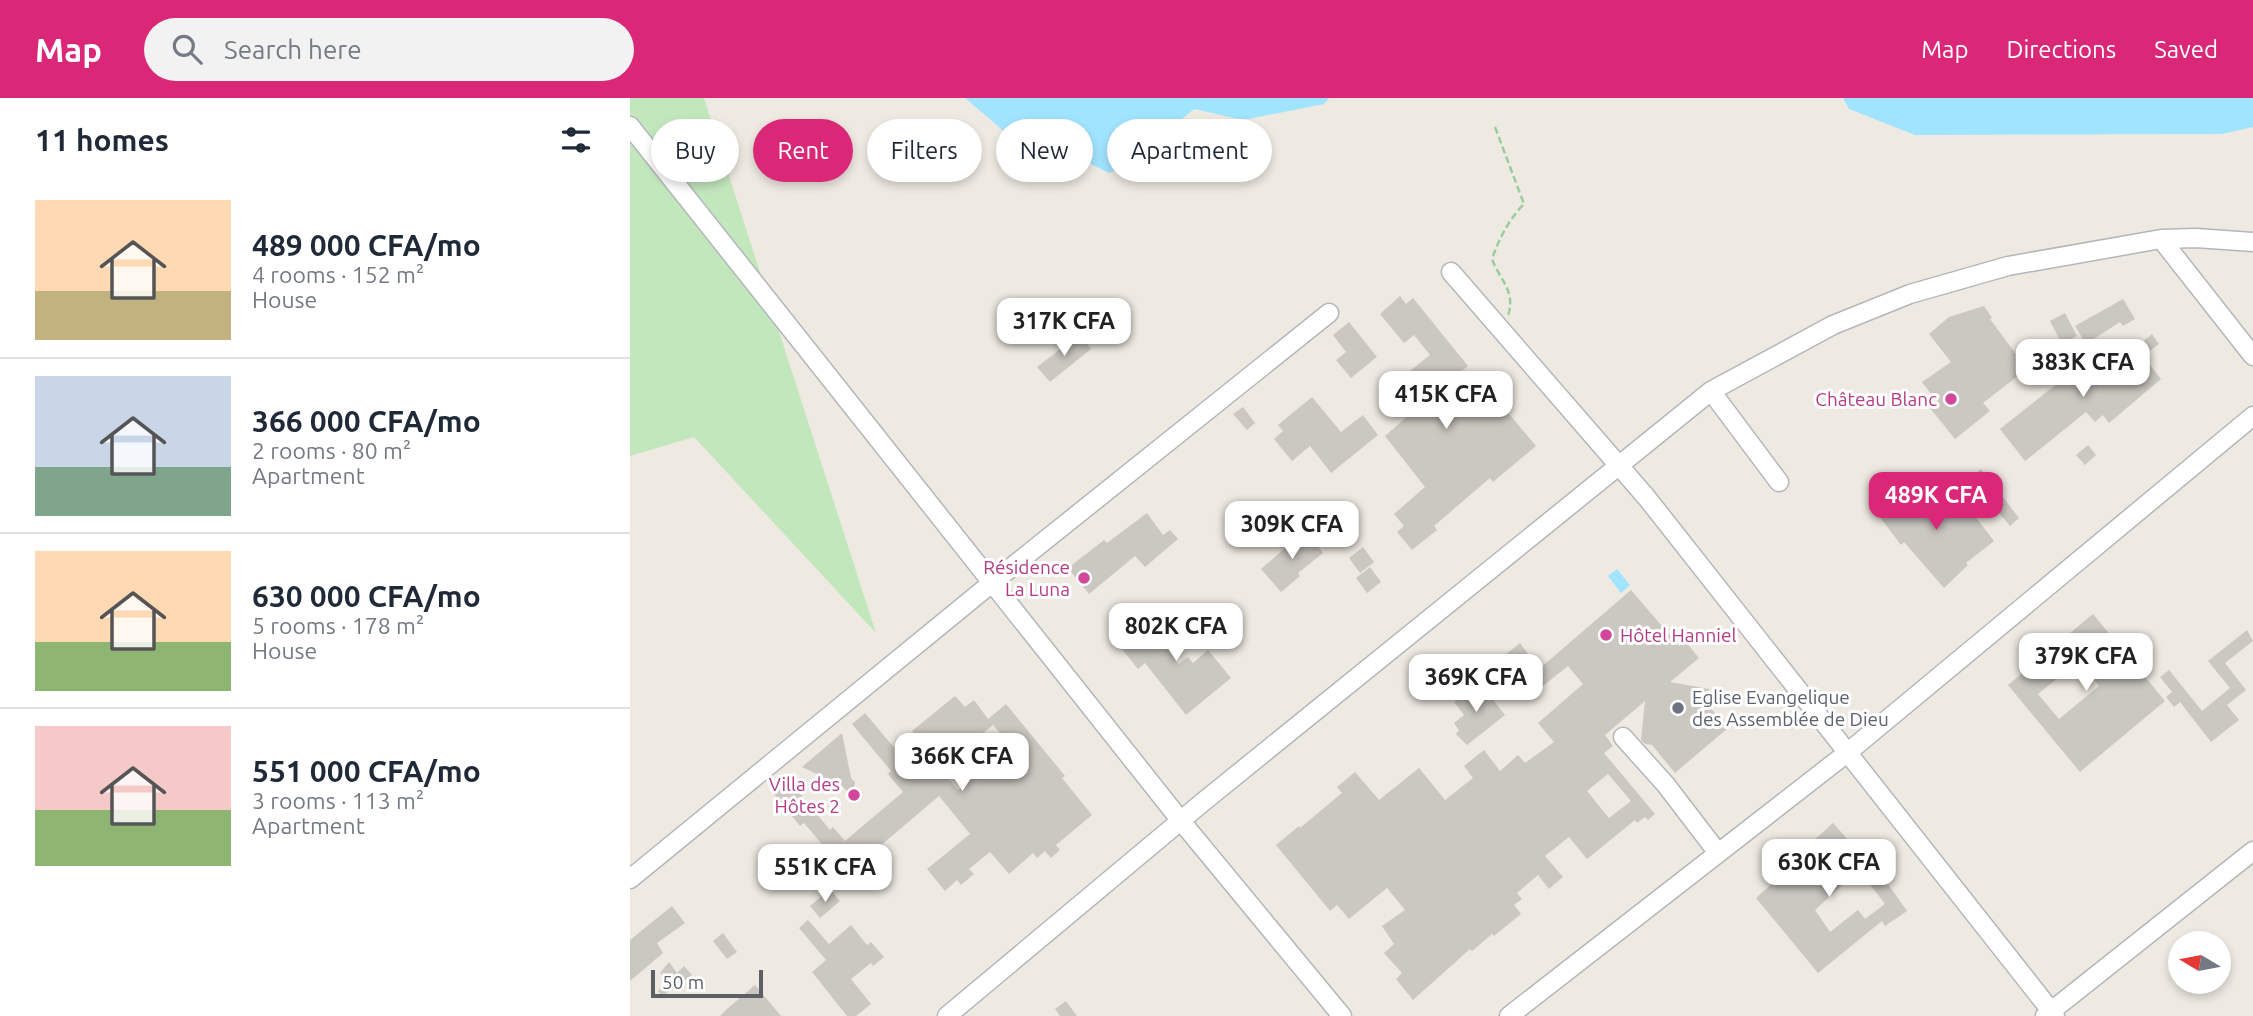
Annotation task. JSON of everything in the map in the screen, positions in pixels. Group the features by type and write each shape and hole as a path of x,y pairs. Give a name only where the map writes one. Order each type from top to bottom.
{"street":[{"path":"630,126 1181,821 1342,1016"},
{"path":"947,1016 1181,821 1711,391 1833,324 1910,294 2008,266 2161,239 2196,238 2253,242"},
{"path":"2161,239 2253,356"},
{"path":"1451,272 1647,498 2050,1014 2253,851"},
{"path":"630,879 993,582 1329,313"},
{"path":"1711,391 1779,482"},
{"path":"1509,1016 1847,754 2253,416"},
{"path":"1623,737 1666,785 1718,853"}],"path":[{"path":"1495,127 1524,204 1503,234 1492,259 1496,271 1509,287 1511,307 1503,332"}],"green space":[{"path":"630,98 704,98 711,119 651,119 651,182 731,182 876,633 694,437 630,456"}],"water":[{"path":"965,98 1329,98 1324,104 1248,119 1194,109 1182,119 1107,119 1107,172 1093,165 1093,119 996,119 996,124"},
{"path":"1843,98 2253,98 2253,127 2222,134 1915,135 1849,109"},
{"path":"1617,569 1630,585 1621,593 1608,576"}],"building":[{"path":"1400,296 1406,304 1413,298 1468,366 1451,379 1481,416 1499,402 1536,446 1493,482 1490,478 1434,526 1437,530 1412,550 1397,532 1404,526 1394,514 1425,487 1385,436 1426,400 1405,375 1430,355 1414,335 1404,343 1380,314"},
{"path":"2123,299 2135,319 2123,326 2120,322 2086,344 2075,326"},
{"path":"1984,306 1992,318 1990,319 2027,369 1983,403 1990,411 1955,439 1930,408 1937,402 1922,382 1951,362 1929,334 1949,317"},
{"path":"2065,313 2077,336 2062,344 2050,321"},
{"path":"1349,322 1377,357 1351,378 1336,360 1346,352 1333,335"},
{"path":"1080,334 1091,349 1050,382 1037,367"},
{"path":"2152,334 2159,344 2143,356 2161,379 2109,423 2103,415 2095,422 2086,412 2025,461 2000,429 2058,383 2046,368 2056,361 2076,387 2109,359 2114,365"},
{"path":"1312,397 1341,432 1363,415 1378,435 1331,473 1310,446 1292,461 1274,439 1283,431 1278,425"},
{"path":"1243,407 1255,423 1247,430 1233,414"},
{"path":"2088,445 2096,455 2085,465 2076,455"},
{"path":"1981,469 2019,518 2010,526 1970,478"},
{"path":"1899,485 1921,511 1937,497 1940,501 1955,490 1994,541 1966,563 1968,565 1944,588 1904,542 1901,545 1873,508"},
{"path":"1147,513 1163,535 1170,530 1178,539 1145,567 1135,556 1089,594 1068,568 1104,540 1107,543"},
{"path":"1306,530 1323,553 1298,573 1300,576 1281,592 1261,569"},
{"path":"1363,547 1374,562 1360,573 1349,558"},
{"path":"1370,567 1381,582 1367,593 1356,578"},
{"path":"1631,590 1679,646 1685,641 1699,658 1670,682 1709,689 1706,703 1728,728 1675,773 1652,745 1641,740 1645,701 1605,735 1613,746 1604,753 1655,814 1648,820 1645,817 1637,823 1635,820 1587,859 1569,837 1545,856 1563,877 1549,889 1538,875 1517,893 1522,899 1514,905 1521,914 1494,936 1492,934 1472,951 1470,949 1413,1000 1396,979 1402,973 1384,953 1394,944 1382,926 1405,910 1387,888 1349,919 1337,905 1330,911 1276,845 1342,793 1337,787 1355,772 1379,800 1419,768 1445,800 1473,778 1464,766 1484,750 1500,771 1518,755 1525,763 1554,742 1538,723 1583,684 1568,666 1529,697 1512,675 1518,670 1505,655 1520,643 1539,669","holes":["1608,774 1631,801 1609,818 1587,791"]},
{"path":"1174,607 1189,625 1165,646 1179,664 1188,657 1193,663 1208,650 1231,678 1186,715 1145,663 1138,669 1122,649"},
{"path":"2093,614 2165,701 2080,772 2008,685","holes":["2084,665 2099,686 2059,719 2038,694 2072,667 2076,672"]},
{"path":"2247,630 2253,641 2225,663 2246,690 2227,705 2239,720 2211,742 2180,702 2174,707 2166,697 2172,692 2160,677 2169,670 2202,711 2230,688 2208,661"},
{"path":"1479,682 1505,715 1467,745 1456,734 1459,730 1454,723 1464,715 1454,702"},
{"path":"955,696 965,707 974,700 988,719 1006,704 1065,776 1062,778 1092,815 1056,845 1060,850 1051,858 1045,851 1037,858 1033,853 1009,874 990,852 969,869 974,874 961,885 957,880 945,891 927,869 970,834 939,796 847,874 804,823 800,826 772,792 788,779 830,830 833,827 845,841 903,792 888,774 891,771 852,724 865,713 907,763 925,749 912,731","holes":["990,721 1011,747 958,790 940,768 993,725"]},
{"path":"842,733 851,778 855,782 853,792 848,792 842,786 802,767"},
{"path":"1833,823 1890,887 1907,911 1885,926 1882,921 1818,973 1756,898 1776,880 1774,877","holes":["1862,874 1885,904 1865,919 1858,910 1830,932 1815,910 1847,881 1850,884"]},
{"path":"830,889 840,901 820,918 810,906"},
{"path":"672,906 685,923 657,943 663,953 630,981 630,940"},
{"path":"808,920 829,944 851,925 867,945 871,942 884,957 873,966 871,963 851,979 871,1004 856,1016 847,1016 812,972 826,960 799,928"},
{"path":"723,933 737,952 727,959 713,941"},
{"path":"669,962 677,973 684,966 692,975 662,996 658,991 667,982 660,973"},
{"path":"755,985 781,1016 720,1016 727,1009"},
{"path":"1066,1001 1077,1016 1060,1016 1055,1009"}],"place":[{"name":"Château Blanc","path":"1951,399"},
{"name":"Résidence La Luna","path":"1084,578"},
{"name":"Hôtel Hanniel","path":"1606,635"},
{"name":"Eglise Evangelique des Assemblée de Dieu","path":"1678,708"},
{"name":"Villa des Hôtes 2","path":"854,795"}]}
